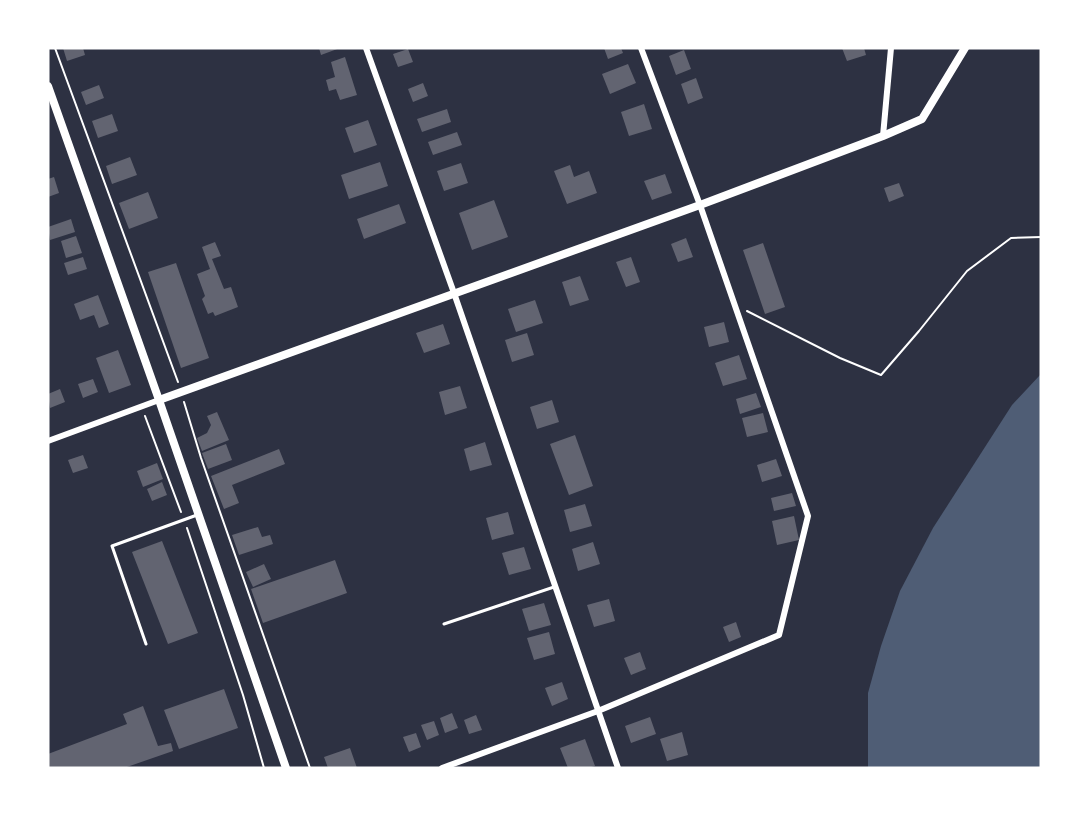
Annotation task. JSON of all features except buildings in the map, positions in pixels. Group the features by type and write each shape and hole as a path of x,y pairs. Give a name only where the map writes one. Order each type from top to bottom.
{"main road":[{"path":"48,86 286,768"}],"street":[{"path":"366,48 454,293 618,768"},
{"path":"442,768 598,711 779,635 808,516 700,205 641,48"},
{"path":"884,136 891,48"},
{"path":"48,441 884,136 922,119 965,48"}],"lane":[{"path":"146,644 112,546 199,514"},
{"path":"444,624 555,586"}],"path":[{"path":"55,48 181,392 201,458 310,768"},
{"path":"734,304 881,375 919,332 967,271 1011,238 1041,237"},
{"path":"142,406 240,684 264,768"}],"water":[{"path":"1041,374 1041,768 868,768 868,693 900,591 933,528 1012,405"}]}
